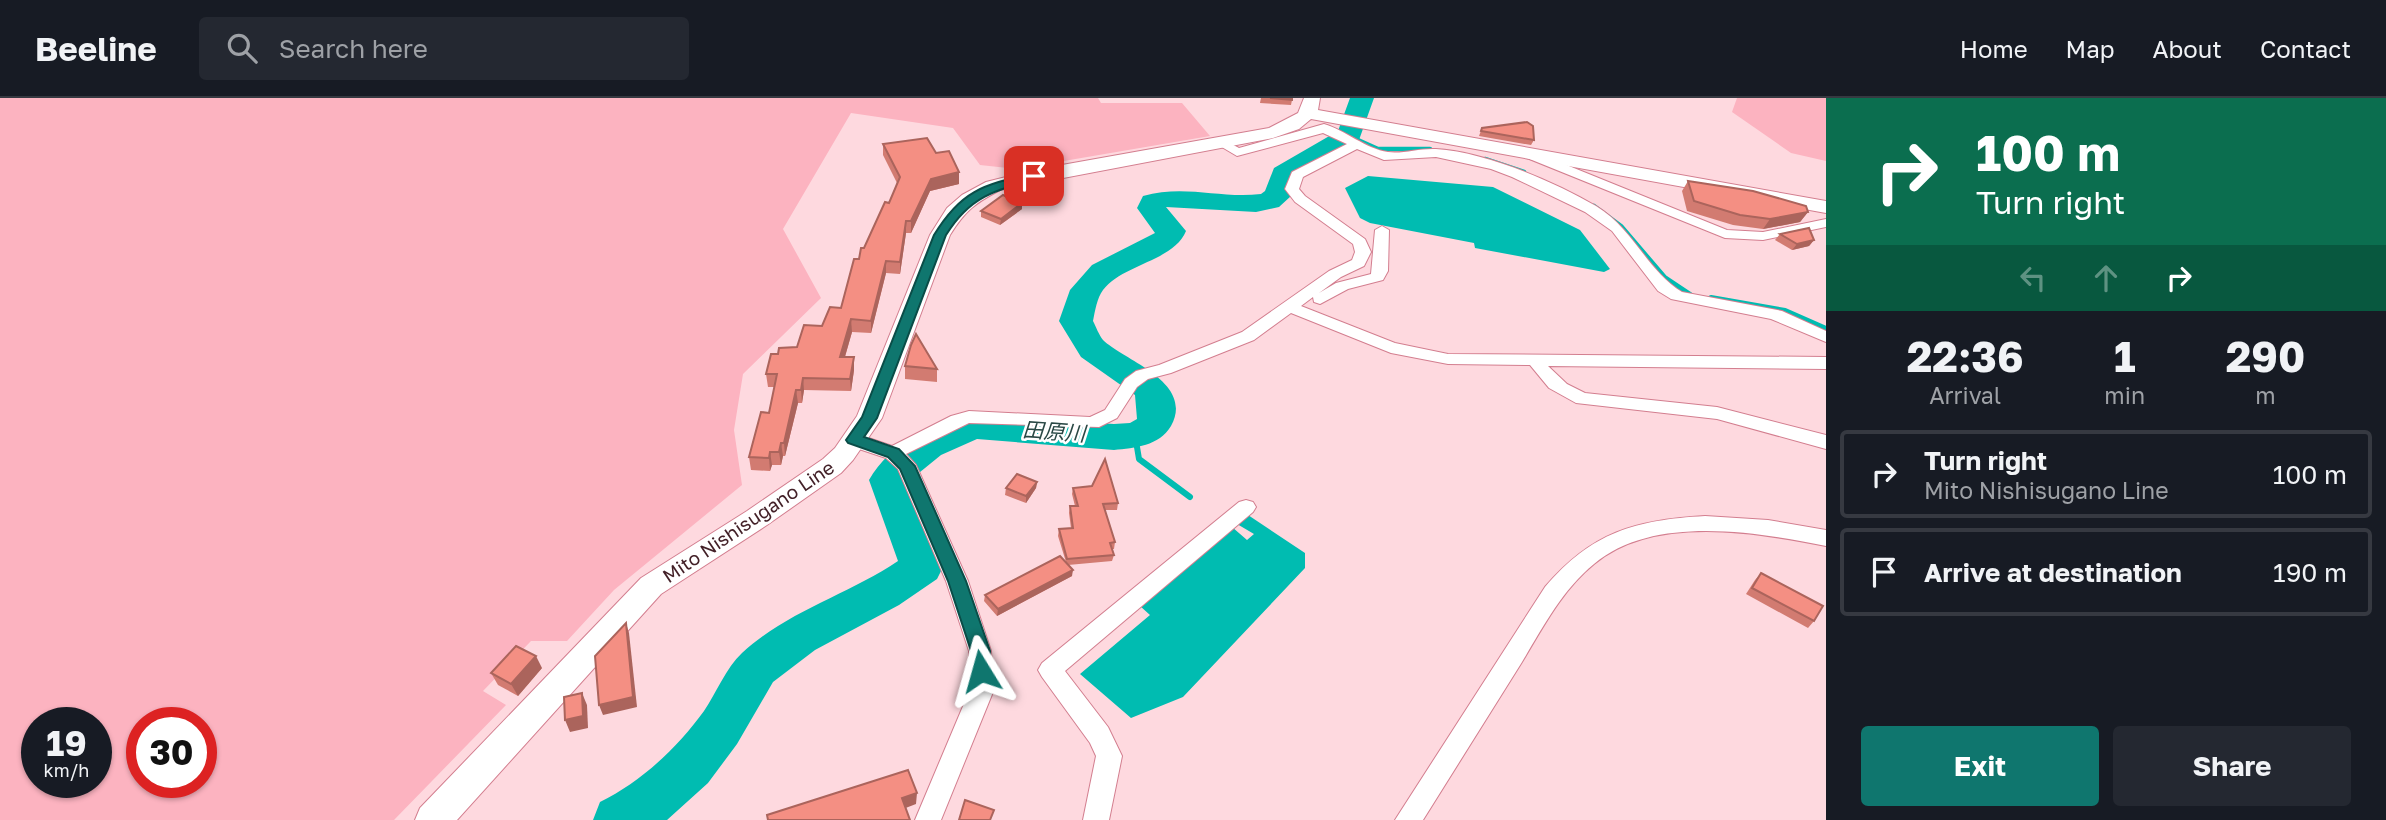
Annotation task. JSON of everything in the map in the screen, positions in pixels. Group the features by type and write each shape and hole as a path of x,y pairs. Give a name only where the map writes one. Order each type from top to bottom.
{"main road":[{"name":"Mito Nishisugano Line","path":"433,820 651,586 832,466 869,418 940,235 954,212 969,199 993,187 1034,176 1273,133 1294,125 1309,105"},
{"path":"1337,118 1826,208"}],"street":[{"path":"1309,105 1337,118"},
{"path":"1222,143 1237,152 1289,140 1324,128 1384,156 1436,153 1517,174 1590,209 1617,228 1670,292 1694,301 1776,315 1826,337"},
{"path":"1297,310 1335,274 1359,263 1363,252 1360,242 1300,199 1292,189 1297,175 1350,141"},
{"path":"1527,153 1725,234 1763,236 1826,223"},
{"path":"900,459 958,420 969,417 1092,423 1111,414 1136,379 1248,336 1334,289 1377,277 1380,271 1382,230"},
{"path":"1297,310 1391,348 1448,359 1826,363"},
{"path":"1535,360 1551,382 1582,399 1717,413 1826,442"},
{"path":"854,440 900,459 957,581 980,651 981,692 928,820"},
{"path":"1096,820 1109,756 1100,735 1050,670 1245,507"},
{"path":"1408,820 1553,593 1570,573 1591,555 1643,532 1703,524 1776,529 1826,538"}],"shaded area":[{"path":"0,98 1098,98 1101,103 1182,103 1210,136 1017,169 980,165 953,128 851,113 783,229 821,298 743,374 734,430 742,485 614,590 567,641 531,641 483,691 506,705 394,820 0,820"},
{"path":"1737,98 1826,98 1826,161 1791,153 1732,112"}],"water":[{"path":"1368,176 1493,187 1580,230 1610,269 1604,272 1475,248 1474,243 1370,223 1360,218 1345,188"},
{"path":"1248,515 1305,553 1305,568 1183,697 1131,718 1080,674 1150,615 1140,606 1232,527 1247,540 1254,534 1237,524"}],"building":[{"path":"1527,122 1533,126 1534,140 1481,131 1482,128"},
{"path":"927,138 936,153 949,151 959,172 931,179 911,221 906,221 900,262 886,261 871,321 851,319 840,357 854,357 850,379 803,378 801,390 796,390 784,443 781,443 779,452 770,452 769,458 749,457 761,412 769,413 777,374 766,374 771,354 778,354 779,348 797,347 804,325 822,326 830,307 841,308 854,259 859,259 861,248 864,248 885,202 889,203 900,177 883,144"},
{"path":"1688,181 1753,191 1806,206 1808,212 1770,219 1740,215 1694,201"},
{"path":"1003,195 1022,203 1001,219 981,211"},
{"path":"1809,228 1814,240 1797,244 1780,234"},
{"path":"916,334 937,369 905,366"},
{"path":"1105,459 1118,503 1103,504 1115,542 1110,543 1114,555 1067,559 1059,529 1073,528 1070,506 1078,506 1073,488 1092,486"},
{"path":"1017,474 1037,482 1026,496 1006,488"},
{"path":"1060,556 1073,570 998,609 985,595"},
{"path":"1761,573 1823,606 1814,621 1752,588"},
{"path":"626,623 633,697 599,705 595,656"},
{"path":"516,646 536,656 511,684 491,673"},
{"path":"582,693 583,716 565,720 564,697"},
{"path":"908,770 917,793 902,798 910,820 768,820 767,815"},
{"path":"965,800 994,810 990,820 959,820"}],"waterway":[{"name":"田原川","path":"619,820 643,808 690,766 720,728 757,668 799,637 884,593 922,567 889,480 894,471 914,454 954,432 977,426 1114,437 1133,436 1146,431 1155,418 1156,408 1152,393 1134,376 1093,349 1076,321 1086,290 1103,272 1168,238 1171,231 1151,208 1153,202 1181,198 1239,203 1269,201 1277,196 1284,174 1350,135 1362,98"},
{"path":"1349,136 1378,149 1430,149"},
{"path":"1485,159 1524,172"},
{"path":"1594,206 1621,226 1667,279"},
{"path":"1667,279 1690,295"},
{"path":"1711,298 1785,311 1826,329"},
{"path":"1135,435 1139,459 1190,497"}],"route":[{"path":"981,671 980,651 957,581 923,499 906,466 900,457 893,453 854,440 869,418 940,235 954,212 969,199 993,187 1034,176"}]}
